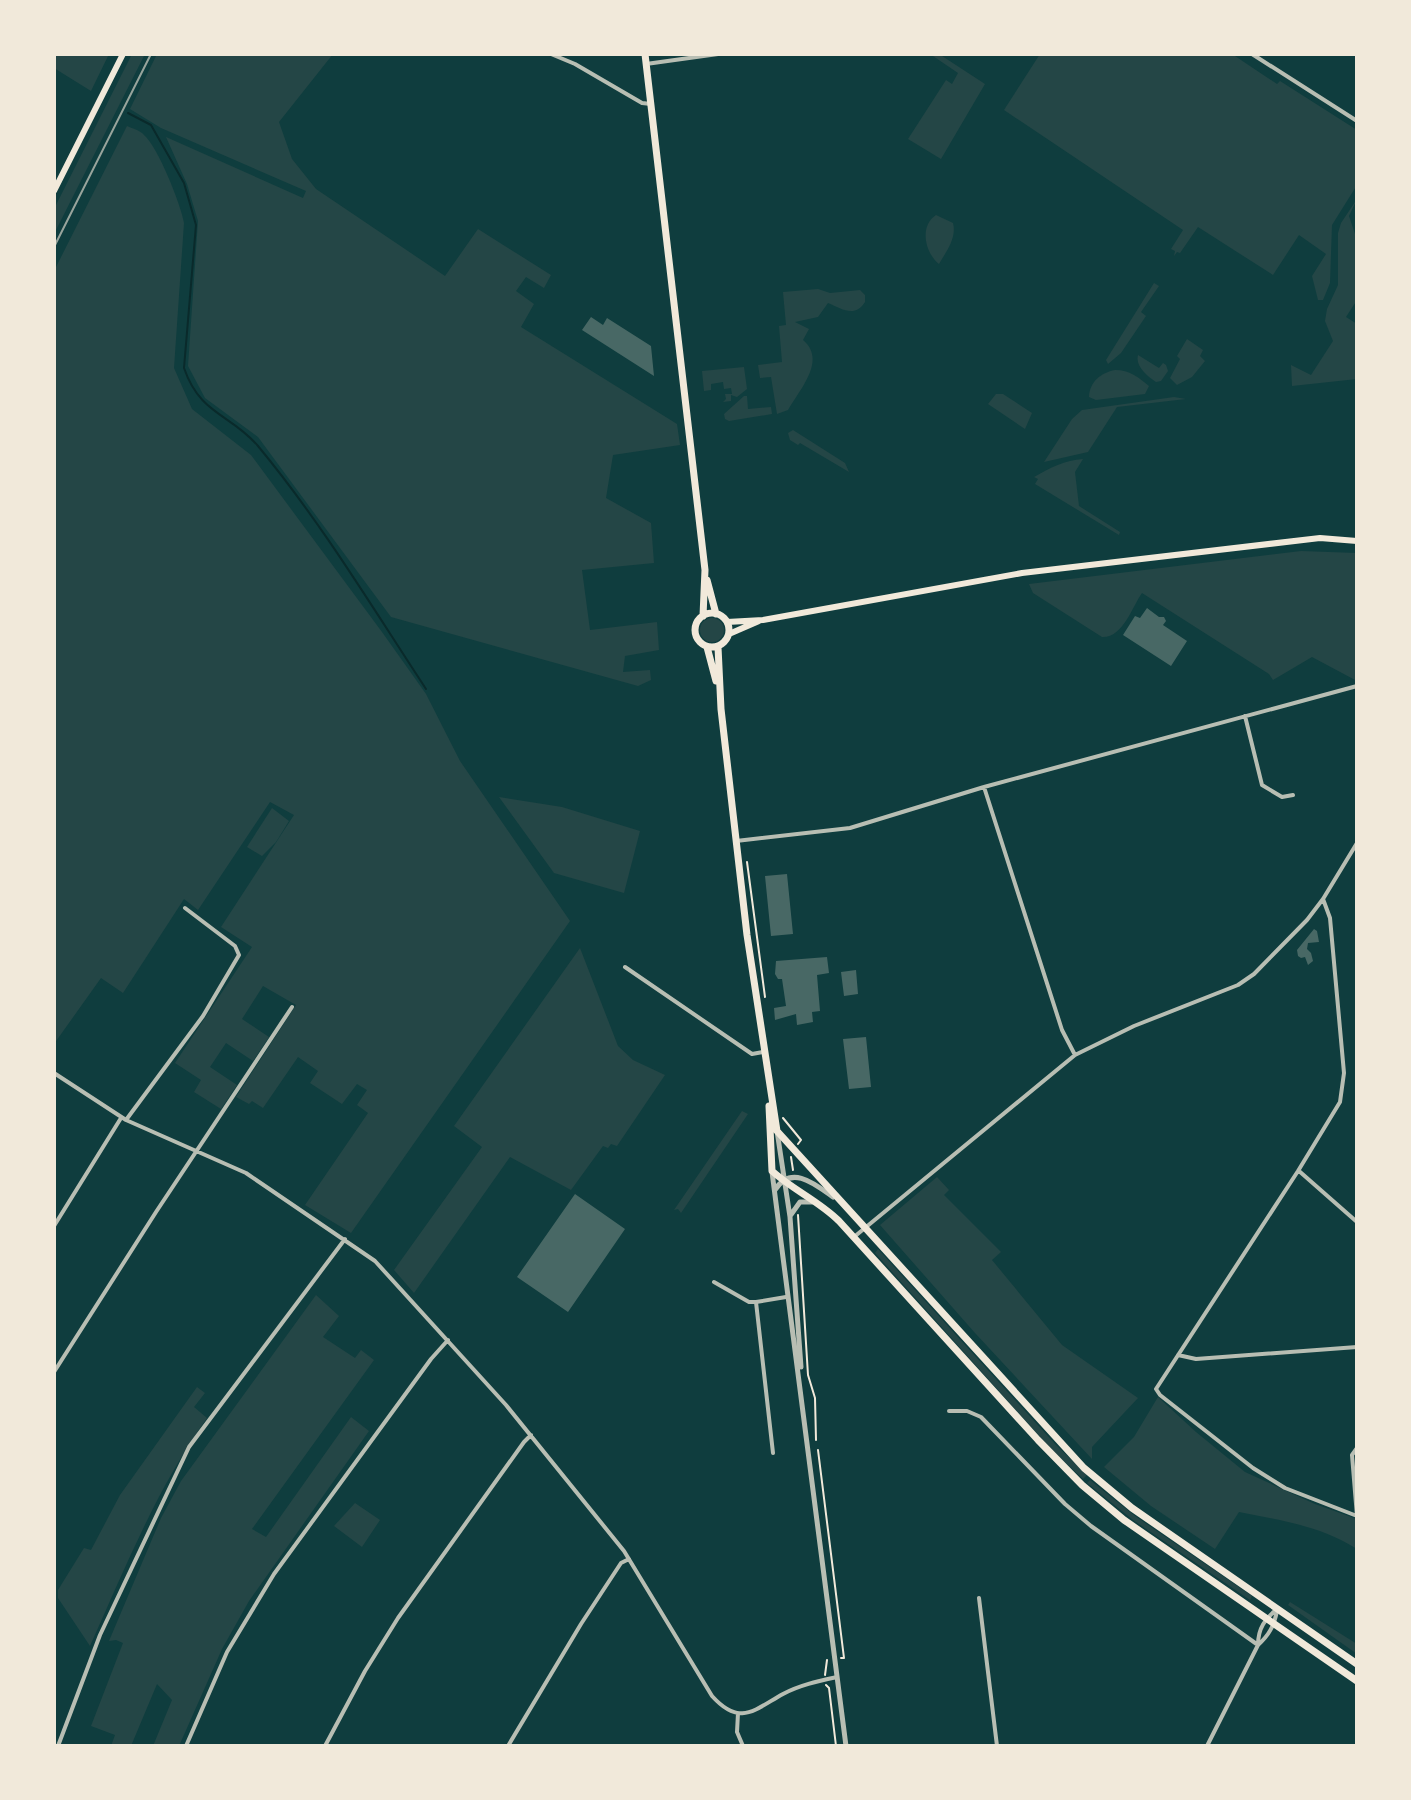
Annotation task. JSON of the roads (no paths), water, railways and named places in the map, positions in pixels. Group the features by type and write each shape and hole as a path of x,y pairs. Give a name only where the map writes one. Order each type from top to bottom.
{"main road":[{"path":"54,191 123,54"},
{"path":"645,54 705,570 716,614 727,622 763,620 1022,573 1320,538 1357,541"},
{"path":"703,616 705,570"},
{"path":"716,614 703,616 697,622 695,633 707,647 718,647"},
{"path":"763,620 729,634 718,647 719,691 763,1052 777,1131 1084,1468 1132,1508 1357,1664"},
{"path":"727,622 729,634"},
{"path":"707,647 719,691"},
{"path":"770,1096 768,1123 772,1171 818,1203 854,1237 1082,1485 1124,1520 1357,1681"}],"street":[{"path":"551,54 575,64 642,103 651,104"},
{"path":"646,64 718,54"},
{"path":"1252,54 1357,121"},
{"path":"736,841 850,828 984,787 1357,686"},
{"path":"1245,716 1262,785 1282,797 1293,795"},
{"path":"984,787 1062,1030 1075,1055"},
{"path":"854,1237 1075,1055 1134,1026 1238,985 1254,974 1278,952 1323,899 1357,843"},
{"path":"1323,899 1330,918 1343,1090 1333,1116 1157,1385 1157,1391 1253,1468 1285,1488 1357,1516 1352,1455 1357,1448"},
{"path":"54,1226 123,1119 203,1016 239,955 235,946 185,908"},
{"path":"625,967 752,1054 763,1052"},
{"path":"54,1372 292,1007"},
{"path":"54,1073 123,1119 246,1173 345,1239 384,1270 531,1435 629,1559 721,1706 738,1713 755,1713 784,1693 837,1677"},
{"path":"777,1131 790,1217 801,1388"},
{"path":"772,1171 846,1746"},
{"path":"1298,1171 1357,1222"},
{"path":"774,1192 783,1181 793,1176 802,1178 844,1204"},
{"path":"790,1217 800,1202 818,1203"},
{"path":"58,1746 100,1635 189,1447 345,1239"},
{"path":"714,1282 749,1302 786,1297"},
{"path":"756,1302 773,1453"},
{"path":"186,1746 227,1652 274,1574 448,1340"},
{"path":"1178,1355 1196,1359 1357,1347"},
{"path":"949,1411 967,1411 981,1417 1014,1454 1082,1519 1140,1564 1258,1645"},
{"path":"325,1746 365,1671 398,1618 531,1435"},
{"path":"508,1746 581,1624 621,1563 629,1559"},
{"path":"979,1598 997,1746"},
{"path":"1258,1645 1258,1633 1278,1608"},
{"path":"1207,1746 1258,1645 1275,1623 1278,1608"},
{"path":"738,1713 737,1732 743,1746"}],"waterway":[{"path":"128,113 151,125 184,183 196,225 184,368 191,384 207,405 248,435 281,475 345,565 426,689"}],"railway":[{"path":"54,247 151,54"}]}
